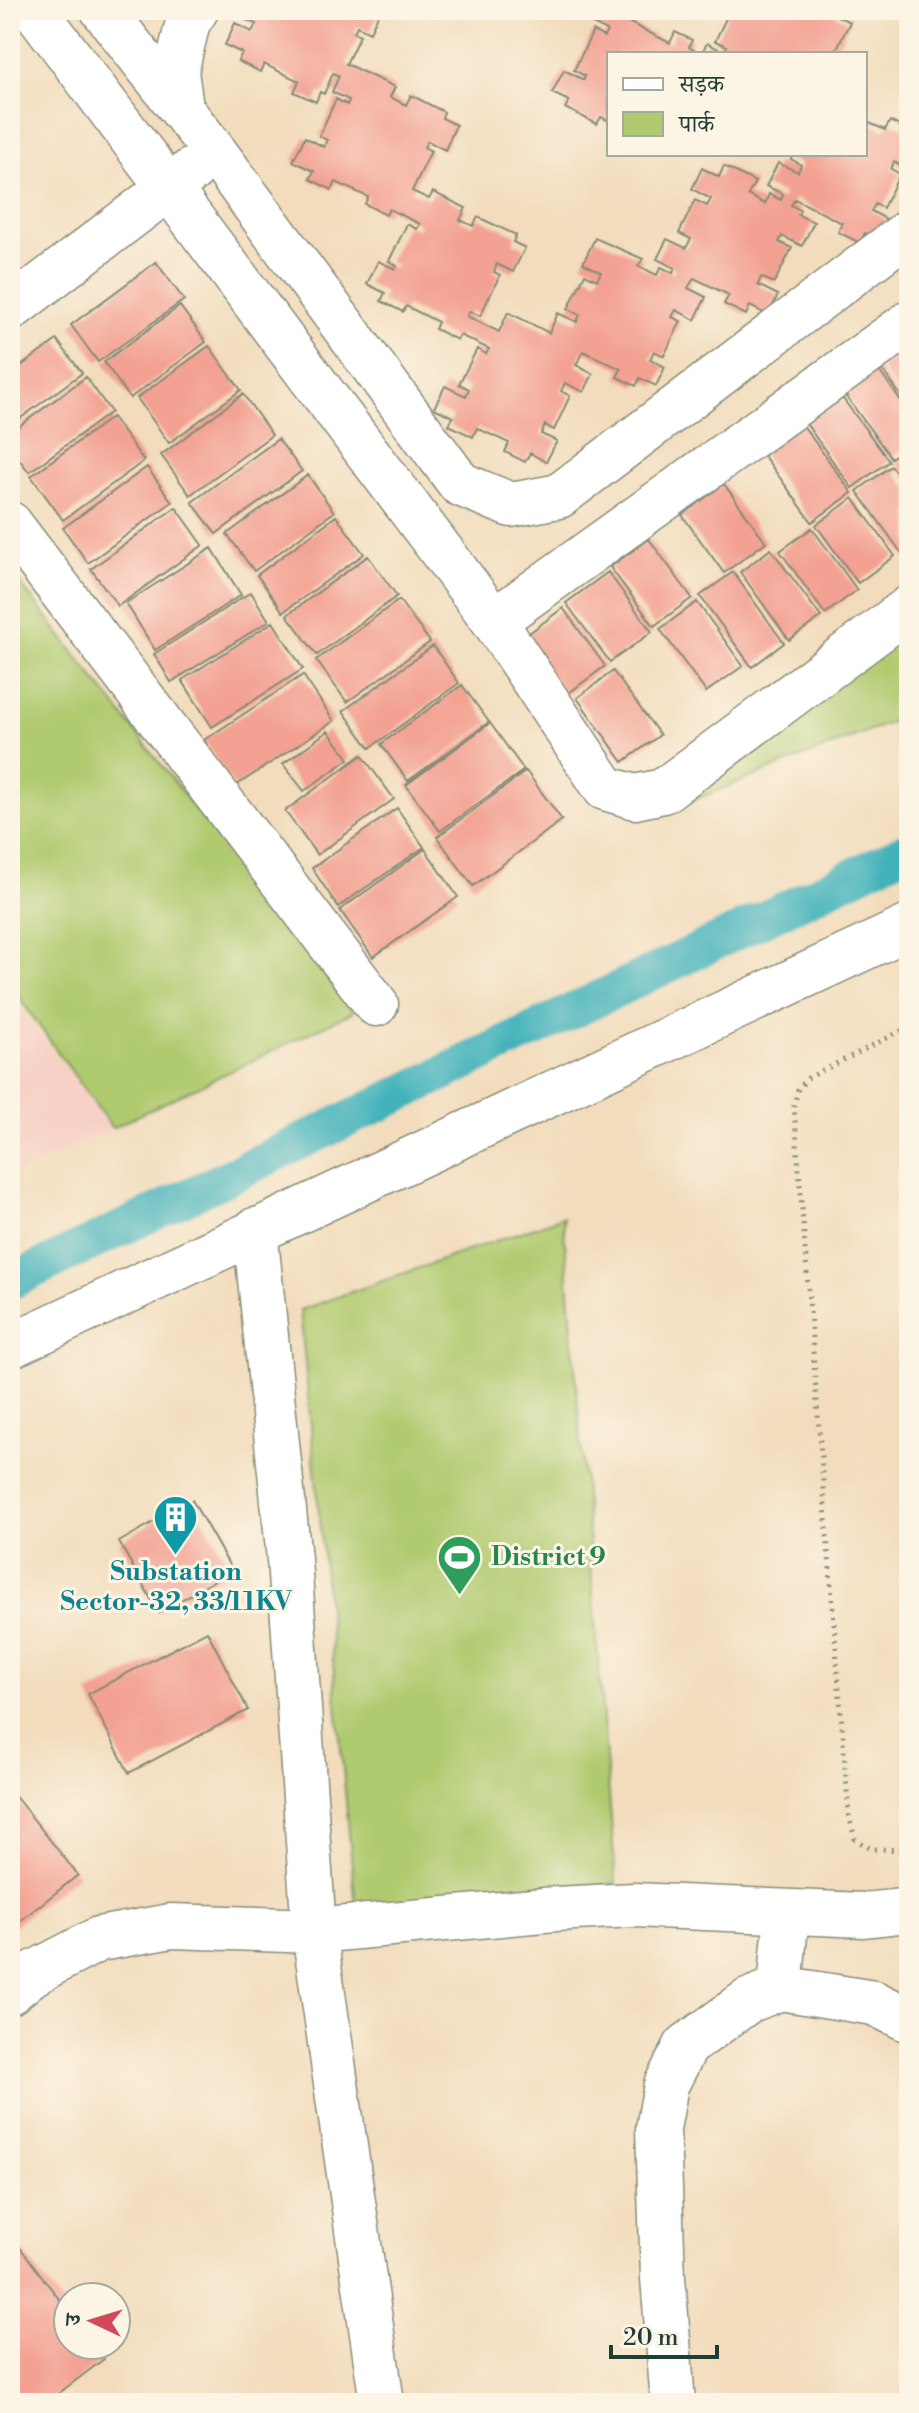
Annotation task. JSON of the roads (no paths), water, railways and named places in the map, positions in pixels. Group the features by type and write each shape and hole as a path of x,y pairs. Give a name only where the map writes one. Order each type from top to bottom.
{"street":[{"path":"35,10 494,621 605,788 635,797 663,791 909,608"},
{"path":"103,10 214,151 460,484 511,505 559,496 909,231"},
{"path":"181,108 176,71 188,22 196,10"},
{"path":"10,309 170,189 214,151"},
{"path":"494,621 909,323"},
{"path":"10,524 376,1004"},
{"path":"10,1346 909,927"},
{"path":"255,1230 289,1559 314,1931 382,2403"},
{"path":"10,1992 32,1974 99,1939 171,1926 314,1931 634,1905 864,1915 909,1910"},
{"path":"780,1988 787,1912"},
{"path":"673,2403 663,2278 658,2129 666,2085 686,2046 748,2001 780,1988 874,2003 909,2020"}],"waterway":[{"path":"10,1282 909,849"}],"place":[{"name":"Substation Sector-32, 33/11KV","path":"176,1556"},
{"name":"District 9","path":"460,1596"}]}
